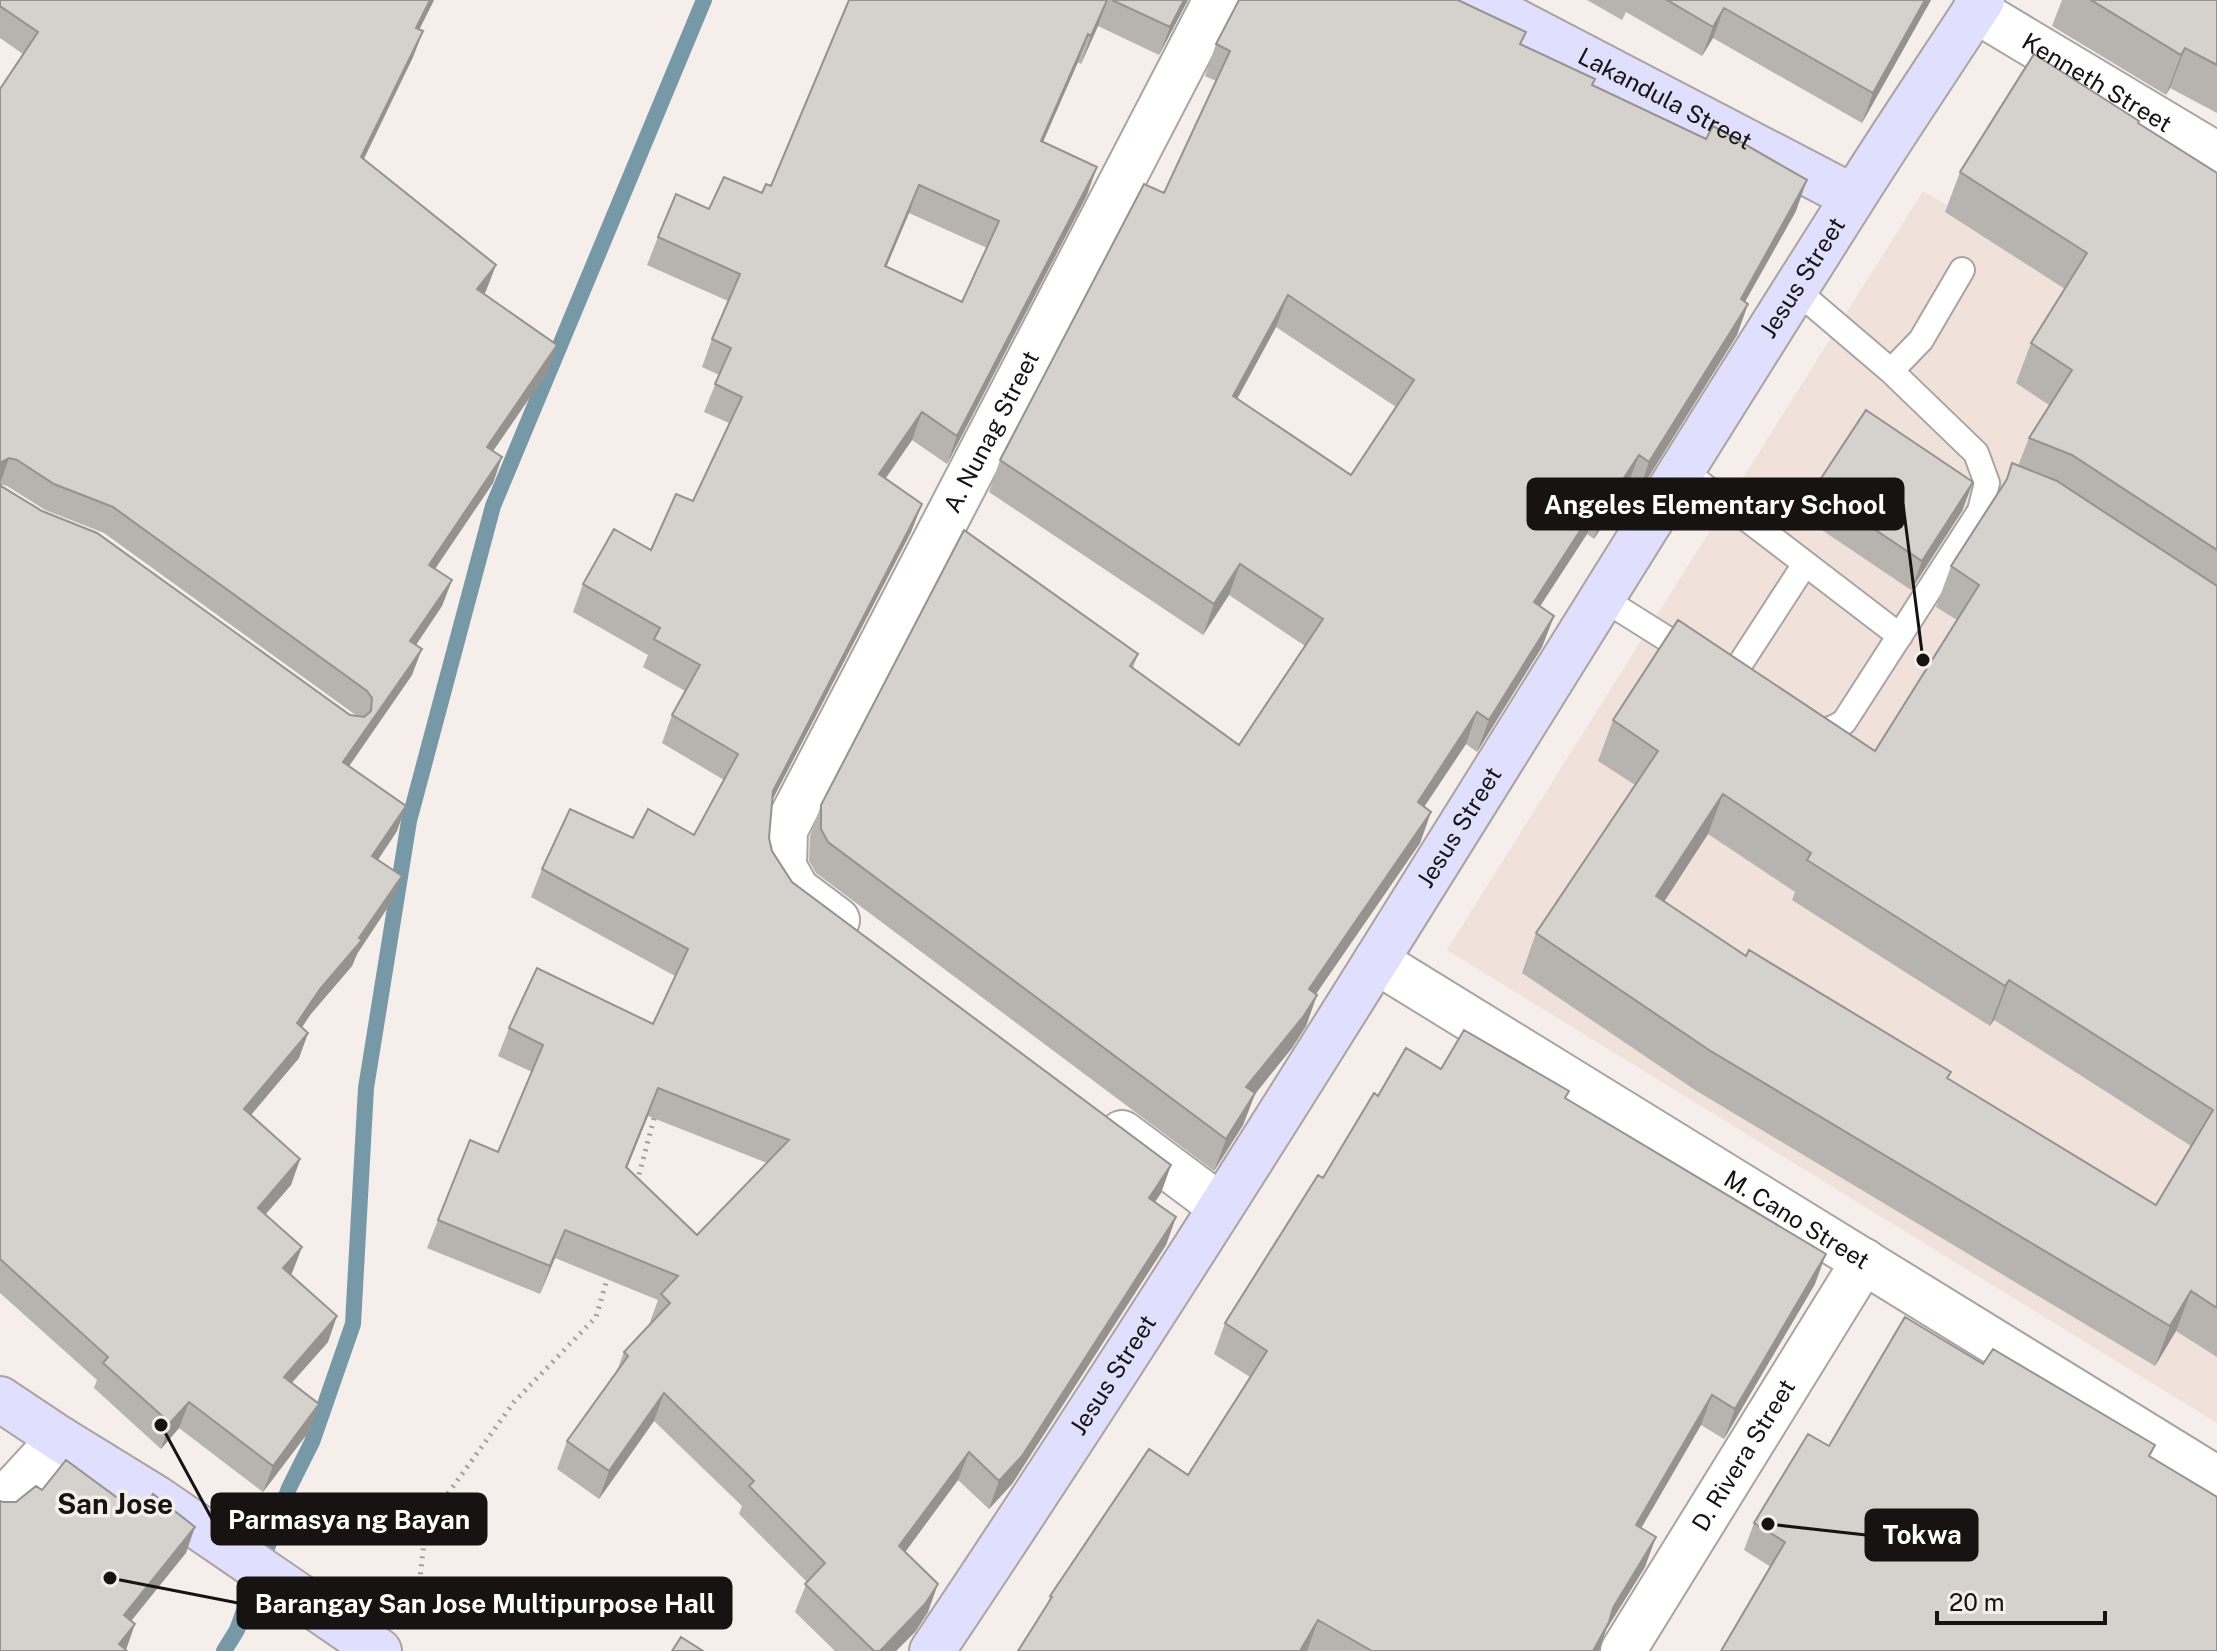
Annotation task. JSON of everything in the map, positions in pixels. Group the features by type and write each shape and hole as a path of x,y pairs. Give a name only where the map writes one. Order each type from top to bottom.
{"street":[{"name":"A. Nunag Street","path":"874,948 797,890 784,867 785,830 1216,0"},
{"name":"Lakandula Street","path":"1475,0 1853,197"},
{"name":"Jesus Street","path":"932,1651 1005,1542 1376,961 1853,197 1978,5"},
{"name":"Kenneth Street","path":"1978,5 2217,155"},
{"name":"M. Cano Street","path":"1376,961 2217,1479"},
{"path":"1092,1110 1220,1206"},
{"name":"D. Rivera Street","path":"1623,1651 1864,1261"},
{"path":"0,1399 156,1498 372,1647"},
{"path":"0,1504 60,1439"}],"lane":[{"path":"1891,371 1921,340 1962,270"},
{"path":"1790,715 1814,730 1830,731 1844,722 1994,485 1976,453 1891,371 1796,290"},
{"path":"1683,470 1900,636"},
{"path":"1731,678 1805,564"},
{"path":"1602,598 1754,693"}],"path":[{"path":"635,1188 656,1112"},
{"path":"415,1623 426,1524 514,1402 596,1317 609,1274"}],"shaded area":[{"path":"1923,191 2217,369 2217,1423 1447,950"}],"building":[{"path":"0,0 430,0 416,28 423,31 361,157 496,265 477,289 557,345 487,447 502,457 429,565 452,580 410,641 422,649 343,762 406,806 372,856 402,876 359,938 362,940 320,989 297,1023 308,1033 244,1109 300,1159 258,1208 302,1247 283,1268 337,1316 284,1377 319,1404 273,1466 189,1402 170,1423 103,1363 108,1357 0,1259 0,483 42,511 97,533 350,715 364,717 371,711 372,698 367,691 113,507 54,484 17,460 9,458 0,463 0,89 38,32 0,6"},
{"path":"849,0 1107,0 1091,36 1088,34 1041,141 1097,167 957,436 922,412 879,474 922,504 773,791 769,838 772,851 792,882 1171,1165 1149,1198 1176,1217 1022,1456 999,1481 969,1452 899,1546 938,1584 925,1604 880,1651 874,1651 805,1584 825,1563 749,1486 754,1481 664,1393 609,1471 567,1441 628,1356 624,1352 670,1303 661,1294 678,1276 565,1230 550,1266 438,1220 470,1140 498,1152 543,1045 509,1028 537,968 653,1024 688,949 542,869 570,809 633,838 648,809 694,835 738,754 672,715 700,665 654,639 660,628 583,584 614,529 651,550 676,494 693,501 742,397 715,384 731,348 712,339 740,274 658,237 676,194 709,209 724,177 762,193 766,184 771,186","holes":["919,185 999,221 962,302 885,266","658,1088 789,1140 697,1235 626,1167"]},
{"path":"1112,0 1184,0 1170,27"},
{"path":"1239,0 1458,0 1526,32 1520,44 1595,79 1592,85 1706,139 1713,126 1807,180 1741,299 1748,304 1649,462 1639,455 1605,507 1598,503 1534,602 1554,616 1489,720 1477,712 1418,802 1431,812 1309,989 1317,995 1303,1017 1246,1087 1255,1093 1226,1139 828,842 821,829 821,805 964,530 1138,654 1130,666 1239,745 1323,619 1240,564 1214,604 1000,460 1144,184 1164,193 1230,51 1216,44","holes":["1288,295 1414,380 1351,475 1233,396"]},
{"path":"1667,0 1925,0 1873,93 1724,8 1713,27"},
{"path":"2091,0 2217,0 2217,65 2185,48 2181,55"},
{"path":"2034,54 2217,173 2217,550 2072,455 2029,438 2072,370 2031,343 2087,253 1960,172"},
{"path":"1866,410 1973,482 1922,561 1814,489"},
{"path":"2012,463 2057,481 2217,586 2217,1308 2191,1291 2170,1326 1709,1050 1536,933 1658,751 1613,720 1678,620 1875,751 1979,585 1951,566 2007,479","holes":["1723,794 1811,853 1807,860 2005,986 2009,980 2213,1110 2156,1205 1947,1078 1951,1072 1749,950 1746,956 1656,896"]},
{"path":"1464,1030 1569,1091 1565,1098 1826,1254 1735,1409 1712,1395 1636,1525 1656,1537 1613,1608 1593,1651 1372,1651 1318,1620 1300,1651 1018,1651 1050,1596 1149,1449 1188,1475 1267,1351 1225,1323 1318,1175 1323,1178 1374,1093 1378,1096 1406,1048 1441,1069"},
{"path":"1905,1317 1983,1364 1993,1349 2155,1445 2149,1456 2217,1497 2217,1651 1721,1651 1785,1542 1754,1523 1808,1434 1829,1446"},
{"path":"66,1460 138,1513 153,1494 195,1527 124,1615 135,1624 119,1644 127,1651 0,1651 0,1501 16,1502 36,1486 42,1490"},
{"path":"681,1637 703,1651 672,1651"}],"waterway":[{"path":"224,1651 237,1630 289,1488 312,1442 353,1324 366,1088 409,821 493,506 704,0"}],"place":[{"name":"Angeles Elementary School","path":"1923,660"},
{"name":"Parmasya ng Bayan","path":"161,1425"},
{"name":"Tokwa","path":"1768,1524"},
{"name":"Barangay San Jose Multipurpose Hall","path":"110,1578"}],"district":[{"name":"San Jose","path":"115,1504"}]}
